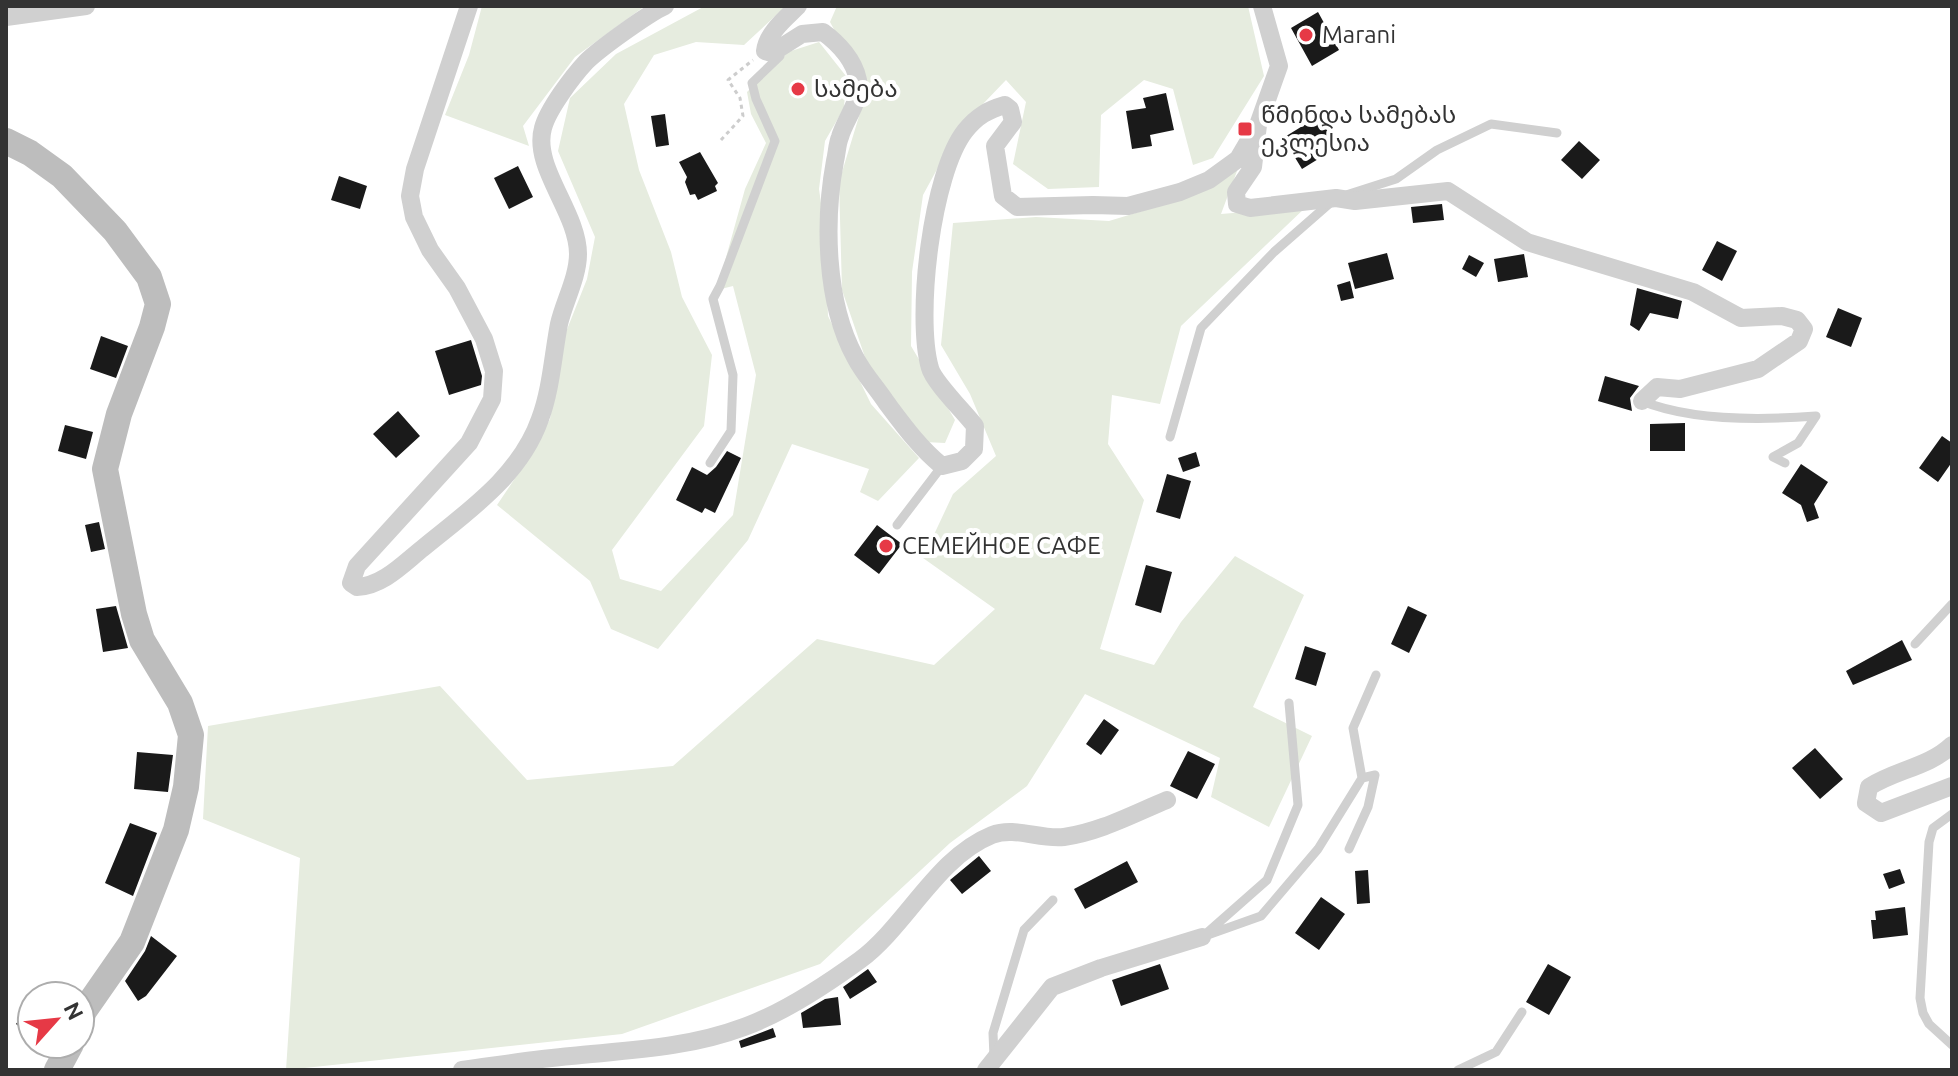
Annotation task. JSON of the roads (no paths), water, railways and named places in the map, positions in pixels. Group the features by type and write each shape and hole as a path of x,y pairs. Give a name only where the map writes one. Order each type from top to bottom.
{"street":[{"path":"6,17 86,6"},
{"path":"469,6 415,169 410,196 414,217 430,250 457,288 484,339 494,371 492,399 469,443 357,566 351,583 357,587 367,587 389,575 480,502 503,480 525,450 541,418 560,321 578,257 576,234 543,156 543,127 587,61 665,6"},
{"path":"798,6 779,24 766,43 765,51 772,53 802,34 823,32 836,42 850,61 859,81 854,106 840,136 830,188 829,258 834,293 846,335 855,357 918,445 942,466 962,461 974,449 975,426 930,370 924,313 925,273 938,190 964,132 986,110 1005,105 1010,109 1013,122 995,146 1003,196 1017,207 1128,206 1209,180 1238,159 1258,125 1279,66 1262,6"},
{"path":"1258,125 1253,167 1236,192 1237,204 1250,208 1336,198 1355,201 1448,191 1527,242 1693,292 1741,318 1782,316 1797,320 1804,329 1799,341 1758,369 1680,389 1657,387 1642,401"},
{"path":"6,141 30,153 62,176 115,231 149,277 158,304 119,414 105,469 142,640 180,703 191,735 186,787 176,830 152,896 132,942 96,994"},
{"path":"1952,745 1942,754 1883,778 1869,787 1866,803 1881,813 1952,786"},
{"path":"462,1070 674,1046 746,1027 807,995 863,958 946,869 964,852 993,835 1013,832 1061,838 1095,830 1167,800"},
{"path":"990,1065 1052,987 1101,968 1202,937"}],"lane":[{"path":"710,463 731,431 733,375 713,299 775,141 752,83 802,34"},
{"path":"1170,437 1201,328 1274,252 1336,198 1396,179 1437,150 1491,124 1557,133"},
{"path":"1642,401 1681,412 1771,419 1816,416 1798,443 1773,457 1785,463"},
{"path":"897,525 942,466"},
{"path":"1915,644 1952,604"},
{"path":"1202,937 1261,916 1318,849 1362,778 1353,728 1376,675"},
{"path":"1202,937 1267,880 1298,805 1289,703"},
{"path":"1349,849 1368,807 1375,775 1362,778"},
{"path":"1952,814 1933,828 1929,842 1920,983 1923,1013 1929,1024 1952,1045"},
{"path":"990,1065 993,1033 1024,930 1053,900"},
{"path":"1458,1070 1496,1052 1522,1012"}],"place":[{"name":"Marani","path":"1306,35"},
{"name":"სამება","path":"798,89"},
{"name":"წმინდა სამებას ეკლესია","path":"1245,129"},
{"name":"СЕМЕЙНОЕ САФЕ","path":"886,546"}]}
